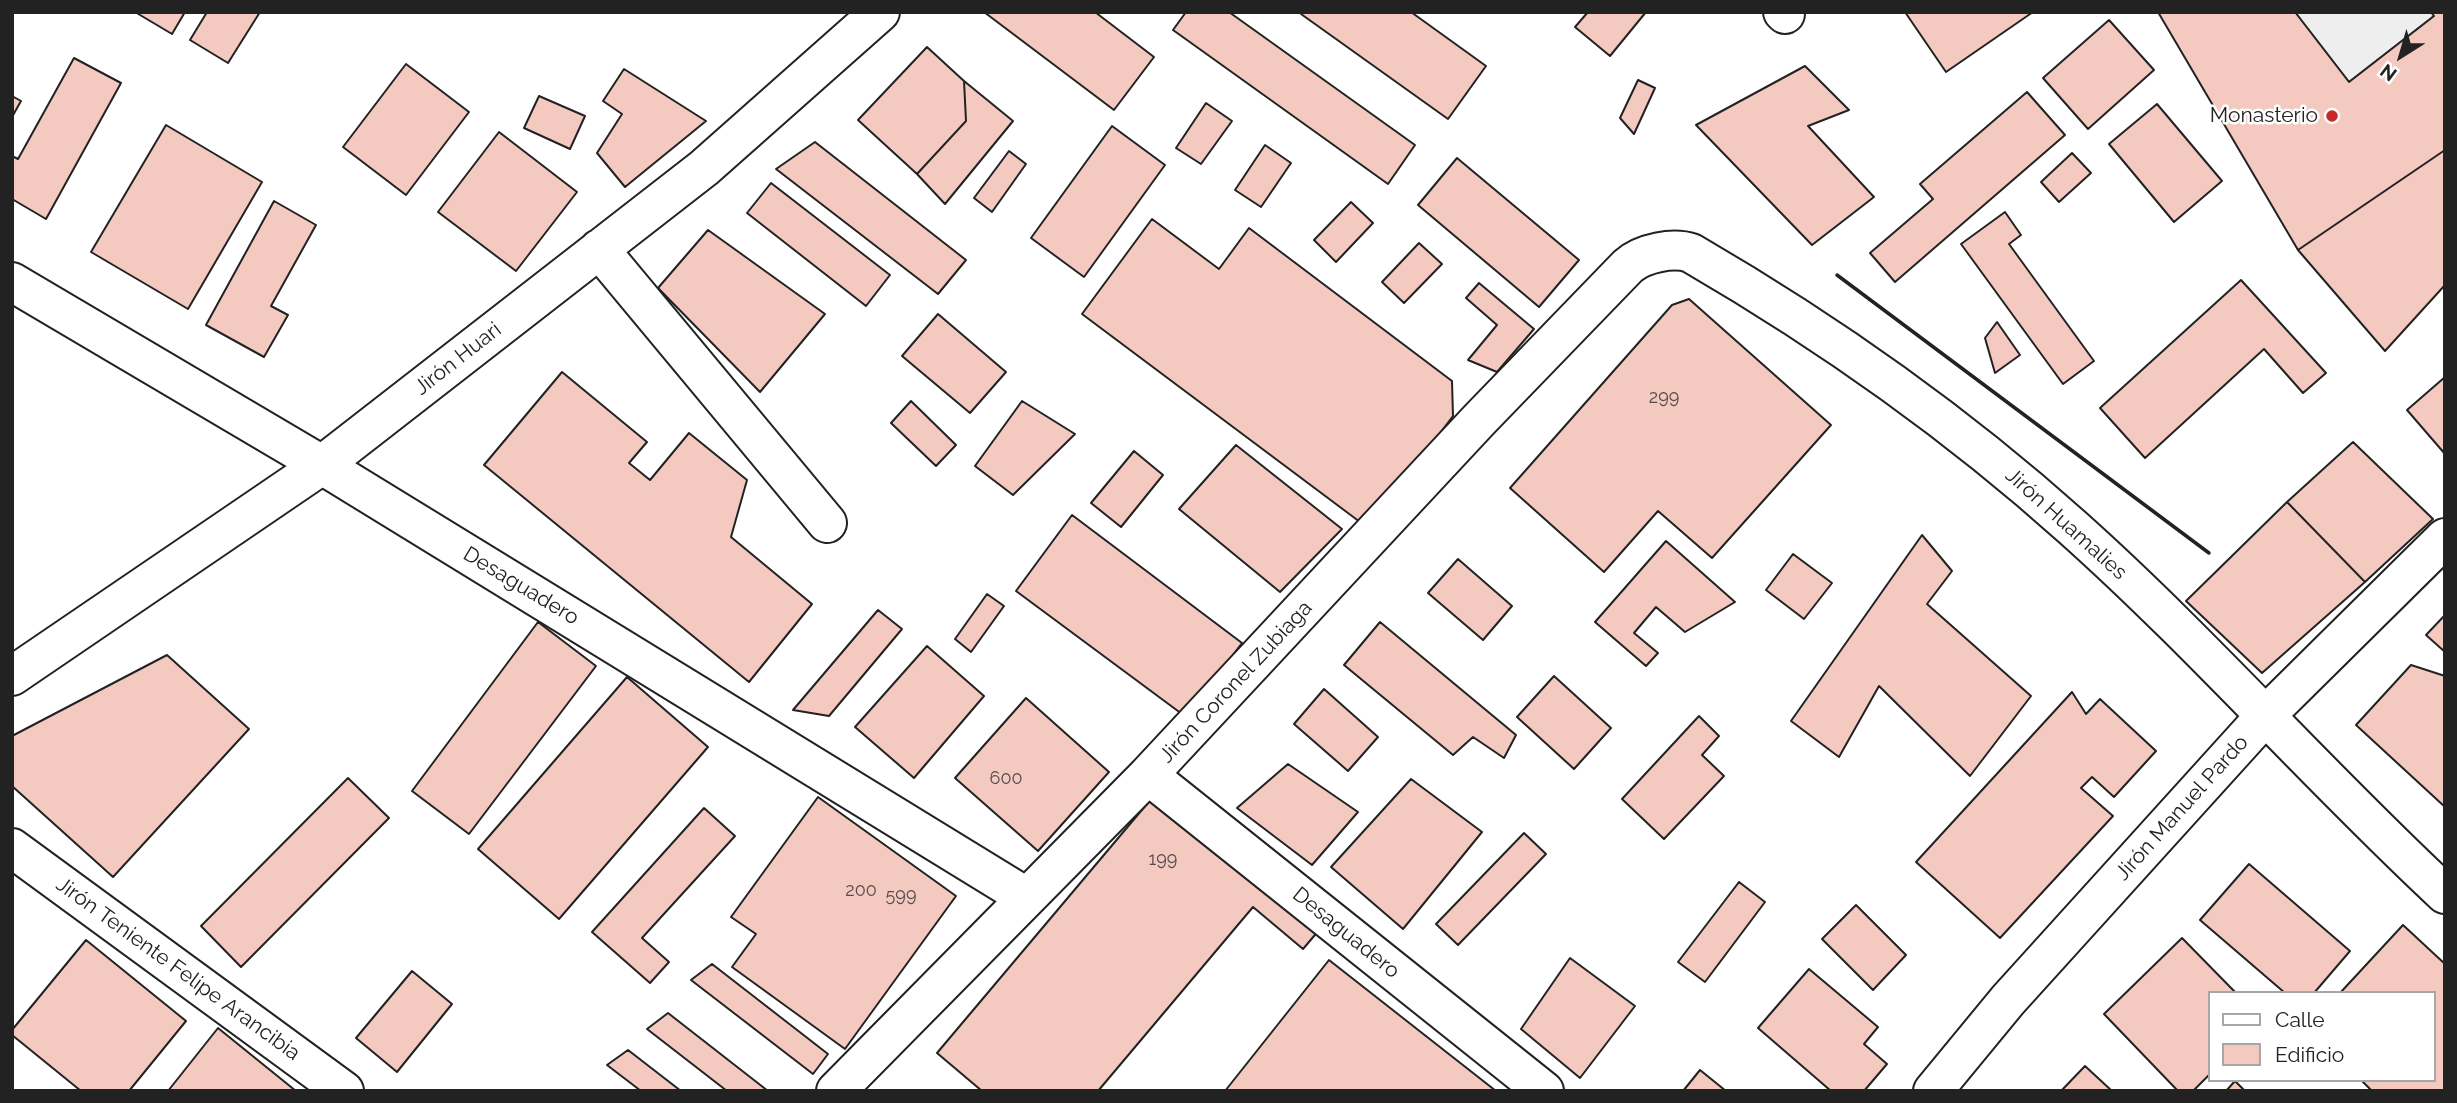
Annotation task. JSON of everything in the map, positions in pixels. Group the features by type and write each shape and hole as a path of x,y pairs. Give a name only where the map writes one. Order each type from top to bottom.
{"street":[{"name":"Jirón Huari","path":"12,676 322,465 704,168 880,12"},
{"path":"599,249 827,523"},
{"name":"Jirón Huamalies","path":"1628,266 1642,257 1680,250 1691,253 1783,306 1890,380 1987,455 2071,526 2267,714 2445,894"},
{"name":"Jirón Coronel Zubiaga","path":"836,1091 1148,775 1479,420 1628,266"},
{"name":"Desaguadero","path":"12,282 322,465 1026,897"},
{"name":"Jirón Manuel Pardo","path":"1933,1091 2008,1000 2267,714 2445,538"},
{"name":"Desaguadero","path":"1148,775 1544,1091"},
{"name":"Jirón Teniente Felipe Arancibia","path":"12,848 344,1091"}],"shaded area":[{"path":"2295,12 2431,12 2434,16 2349,82"}],"building":[{"path":"135,12 185,12 172,34"},
{"path":"207,12 260,12 228,63 190,40"},
{"path":"984,12 1095,12 1154,57 1114,110"},
{"path":"1186,12 1229,12 1415,145 1388,184 1173,30"},
{"path":"1411,12 1486,66 1448,119 1301,14"},
{"path":"1588,12 1646,12 1610,56 1575,27"},
{"path":"1905,12 2033,12 1946,72"},
{"name":"Monasterio","path":"2158,12 2295,12 2349,82 2434,16 2431,12 2445,12 2445,150 2298,250"},
{"path":"2109,20 2154,70 2088,129 2043,78"},
{"path":"927,47 964,81 966,121 917,174 858,120"},
{"path":"74,58 121,83 46,219 12,199 12,156 18,159"},
{"path":"406,64 469,112 406,195 343,147"},
{"path":"1805,66 1849,110 1808,126 1874,197 1812,245 1696,125"},
{"path":"624,69 706,121 625,187 597,153 622,114 603,101"},
{"path":"1638,80 1655,88 1634,134 1620,118"},
{"path":"964,81 1013,121 945,204 917,174 966,121"},
{"path":"2027,92 2065,135 1895,282 1870,253 1933,199 1920,184"},
{"path":"12,96 21,101 12,117"},
{"path":"539,96 585,116 570,149 524,128"},
{"path":"1206,103 1232,121 1201,164 1176,148"},
{"path":"2157,104 2222,181 2174,222 2109,144"},
{"path":"166,125 262,182 188,309 91,252"},
{"path":"1112,126 1165,165 1084,277 1031,238"},
{"path":"499,132 577,192 516,271 438,212"},
{"path":"815,142 966,260 938,294 776,169"},
{"path":"1265,145 1291,163 1261,207 1235,190"},
{"path":"2445,150 2445,285 2385,351 2298,250"},
{"path":"1009,151 1026,164 992,212 974,198"},
{"path":"2072,153 2091,173 2059,202 2041,182"},
{"path":"1457,158 1579,260 1539,307 1418,205"},
{"path":"771,183 890,275 866,306 747,213"},
{"path":"274,201 316,225 271,306 288,315 264,357 206,325"},
{"path":"1351,202 1373,223 1336,262 1314,240"},
{"path":"2005,212 2021,235 2009,244 2094,361 2063,384 1961,244"},
{"path":"1152,219 1219,269 1249,228 1452,381 1453,416 1368,528 1082,314"},
{"path":"708,230 825,314 760,392 658,288"},
{"path":"1419,243 1442,264 1404,303 1382,282"},
{"path":"2241,280 2326,373 2303,393 2264,349 2145,458 2100,408"},
{"path":"1479,283 1534,329 1497,372 1468,360 1497,325 1466,298"},
{"path":"1689,299 1831,425 1712,558 1658,511 1604,572 1510,488 1672,305"},
{"path":"938,314 1006,372 970,413 902,356"},
{"path":"1997,322 2020,355 1995,373 1985,338"},
{"path":"562,372 647,442 629,463 650,480 689,433 747,480 731,537 812,604 749,682 484,465"},
{"path":"2445,377 2445,454 2407,410"},
{"path":"911,401 956,445 936,466 891,423"},
{"path":"1022,401 1075,434 1013,495 975,466"},
{"path":"2353,442 2433,519 2365,582 2287,502"},
{"path":"1236,445 1342,529 1280,592 1179,509"},
{"path":"1134,451 1163,475 1121,527 1091,503"},
{"path":"2287,502 2365,582 2262,673 2186,601"},
{"path":"1072,515 1242,643 1186,717 1016,591"},
{"path":"1922,535 1952,571 1927,604 2031,696 1970,776 1879,686 1839,757 1791,721"},
{"path":"1666,541 1735,602 1685,632 1656,607 1634,633 1658,653 1646,666 1595,622"},
{"path":"1793,554 1832,583 1804,619 1766,590"},
{"path":"1458,559 1512,606 1483,640 1428,593"},
{"path":"987,594 1004,606 971,652 955,639"},
{"path":"878,610 902,629 829,716 793,710"},
{"path":"2445,615 2445,652 2426,635"},
{"path":"538,622 596,666 469,834 412,791"},
{"path":"1380,622 1516,735 1504,758 1473,737 1453,755 1344,665"},
{"path":"927,646 984,696 914,778 855,727"},
{"path":"167,655 249,729 113,877 12,786 12,736"},
{"path":"2411,665 2445,676 2445,807 2356,725"},
{"path":"1554,676 1611,728 1574,769 1517,717"},
{"path":"627,677 708,747 559,919 478,849"},
{"path":"1324,689 1378,737 1348,771 1294,724"},
{"path":"2072,692 2086,714 2100,699 2156,751 2114,797 2092,777 2081,788 2113,816 2000,938 1916,862"},
{"path":"1026,698 1109,772 1038,851 955,778"},
{"path":"1699,716 1719,736 1702,755 1724,776 1664,839 1622,799"},
{"path":"1288,764 1358,812 1312,865 1237,808"},
{"path":"348,778 389,818 241,967 201,926"},
{"path":"1411,779 1482,832 1403,929 1331,867"},
{"path":"1157,792 1320,929 1303,949 1253,907 1098,1091 982,1091 937,1053"},
{"path":"818,797 956,896 845,1049 732,967 756,934 731,917"},
{"path":"704,808 735,836 642,938 669,962 650,983 592,932"},
{"path":"1524,833 1546,854 1458,945 1436,924"},
{"path":"2249,864 2350,951 2316,991 2283,991 2200,920"},
{"path":"1739,882 1765,902 1705,982 1678,962"},
{"path":"1856,905 1906,955 1873,990 1822,939"},
{"path":"2403,925 2445,964 2445,1091 2372,1091 2363,1082 2436,1082 2436,991 2342,991"},
{"path":"2182,938 2234,991 2208,991 2208,1076 2193,1091 2178,1091 2104,1014"},
{"path":"86,940 186,1021 129,1091 81,1091 12,1035 12,1030"},
{"path":"1570,958 1635,1006 1580,1078 1521,1029"},
{"path":"1329,960 1496,1091 1225,1091"},
{"path":"712,964 828,1054 813,1074 691,980"},
{"path":"1809,969 1878,1027 1864,1044 1887,1064 1864,1091 1831,1091 1758,1028"},
{"path":"412,971 452,1004 397,1072 356,1038"},
{"path":"668,1013 768,1091 727,1091 647,1029"},
{"path":"218,1028 296,1091 168,1091"},
{"path":"628,1050 681,1091 641,1091 607,1065"},
{"path":"2085,1066 2112,1091 2061,1091"},
{"path":"1700,1070 1726,1091 1683,1091"},
{"path":"2236,1082 2245,1091 2226,1091"}],"wall":[{"path":"1837,275 2209,553"}],"place":[{"name":"Monasterio","path":"2332,116"}]}
